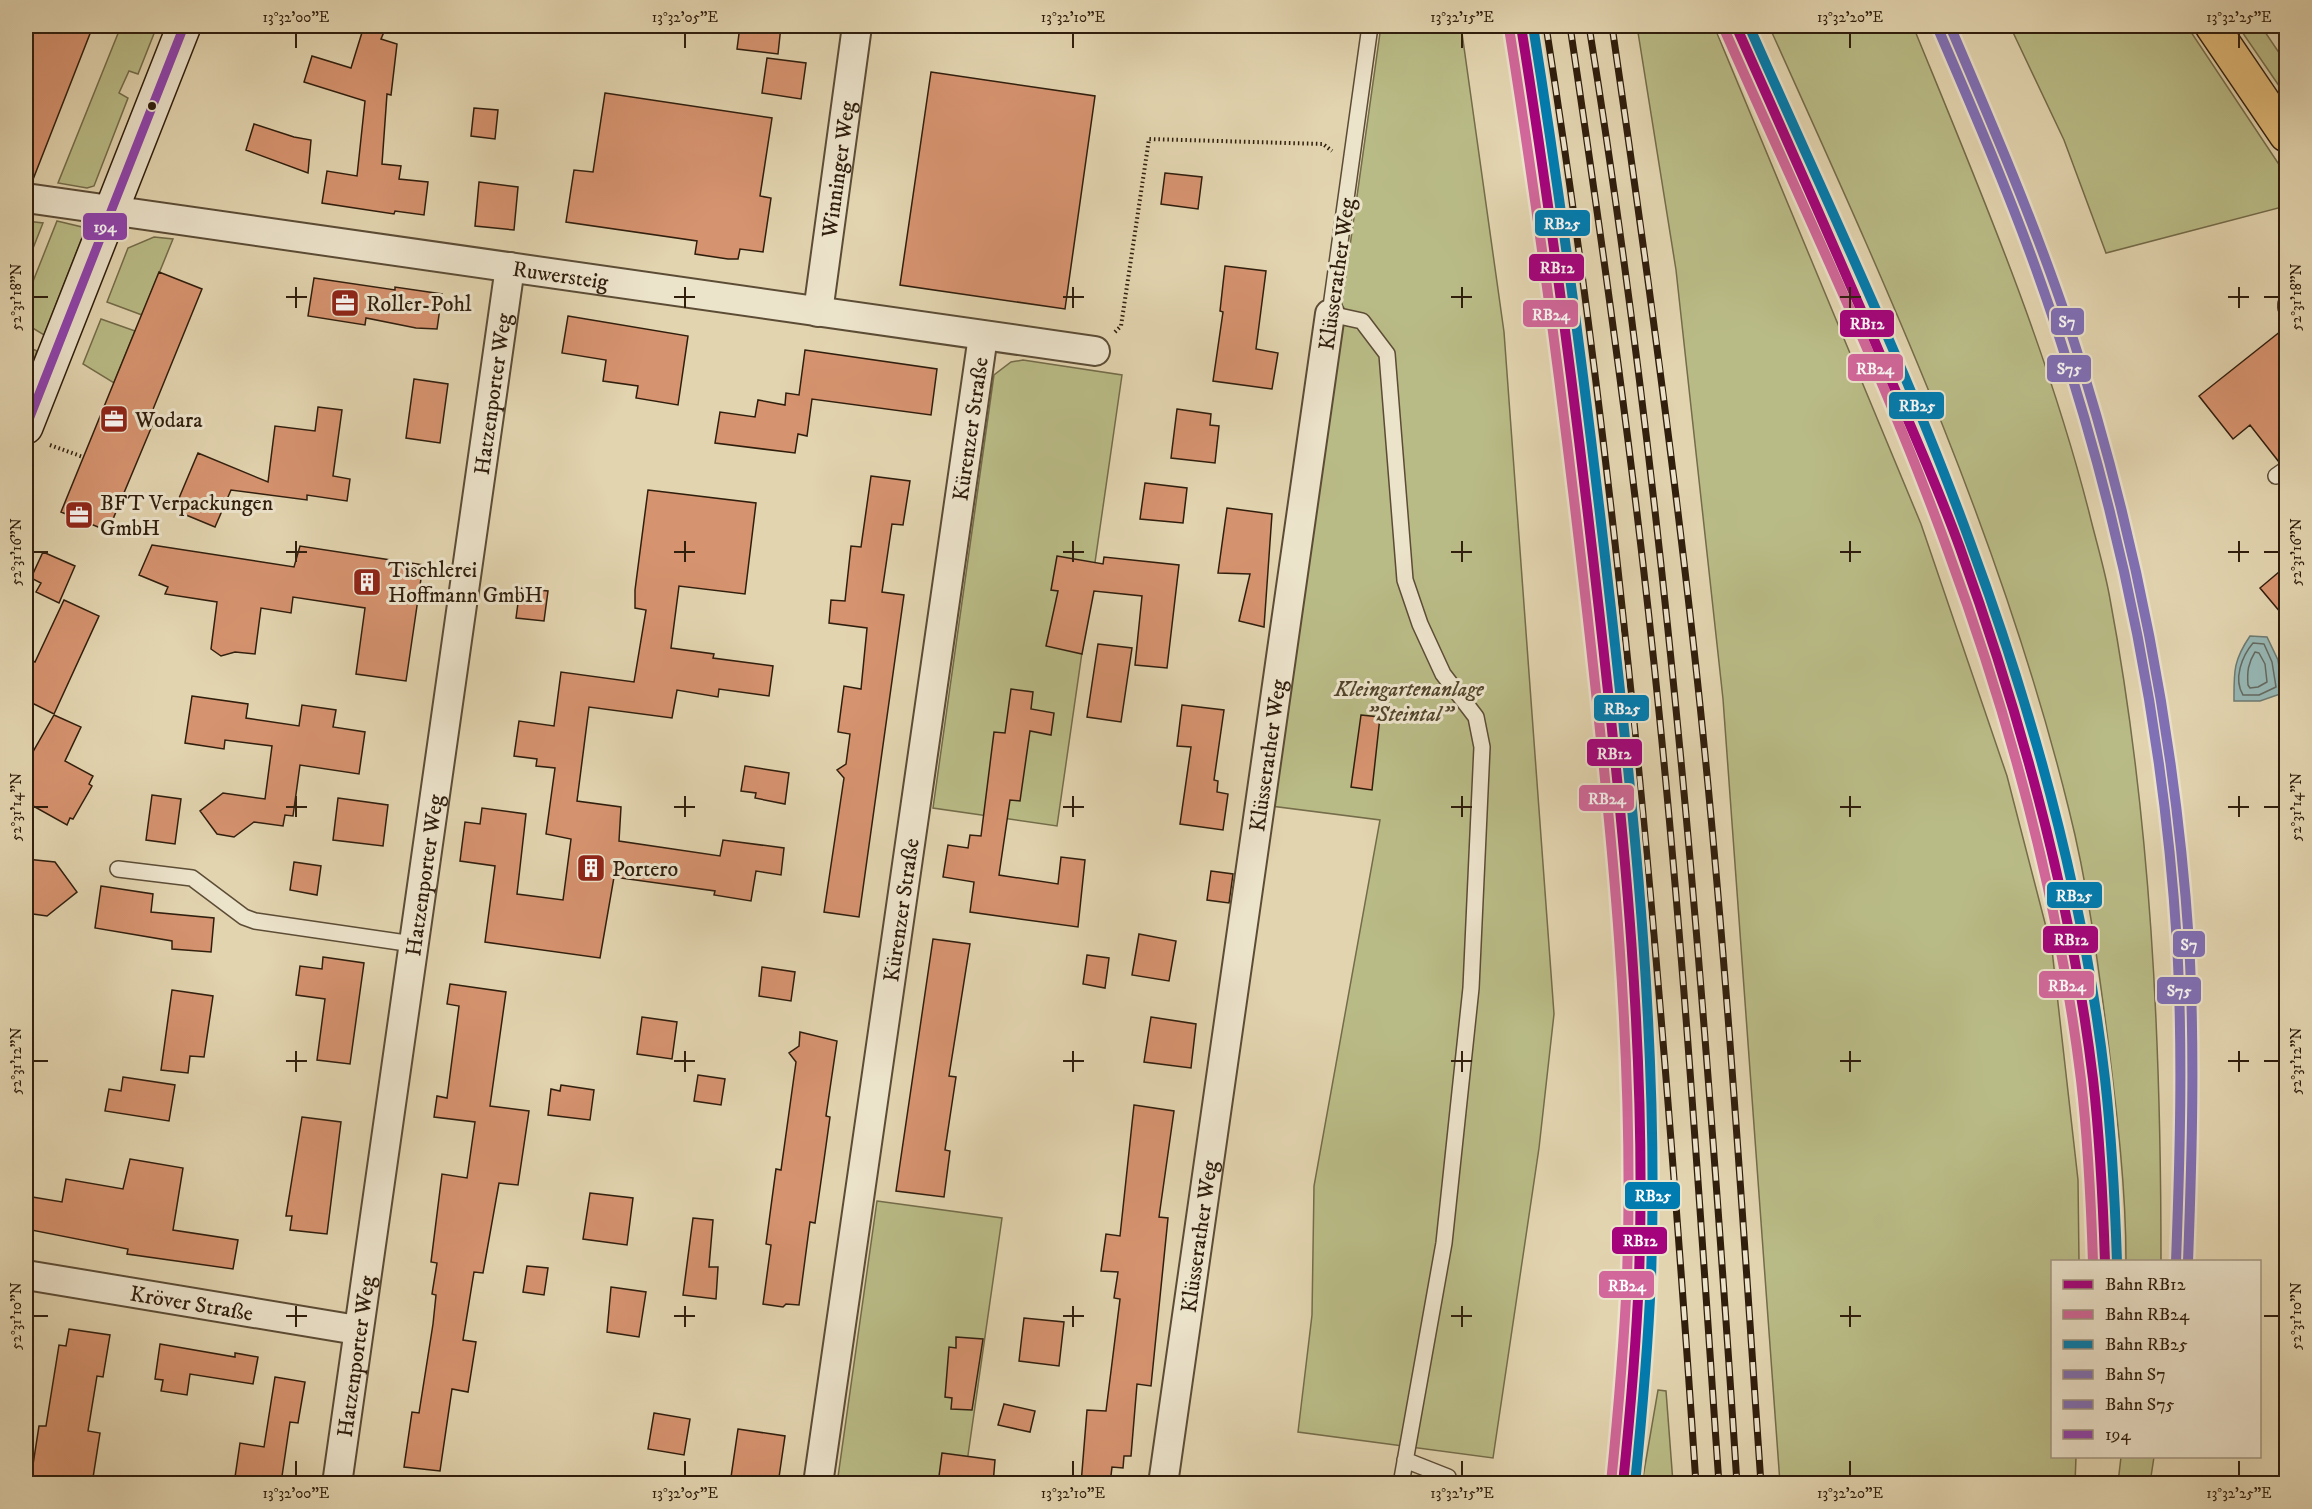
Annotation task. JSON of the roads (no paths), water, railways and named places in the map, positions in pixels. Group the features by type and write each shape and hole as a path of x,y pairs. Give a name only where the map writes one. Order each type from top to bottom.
{"main road":[{"path":"2212,26 2286,135"}],"street":[{"path":"36,435 111,210 184,26"},
{"name":"Winninger Weg","path":"818,312 857,26"},
{"name":"Ruwersteig","path":"26,198 1095,351"},
{"name":"Hatzenporter Weg","path":"337,1484 357,1330 510,267"},
{"name":"Klüsserather Weg","path":"1163,1484 1330,314"},
{"name":"Kürenzer Straße","path":"818,1484 983,336"},
{"name":"Kröver Straße","path":"26,1275 357,1330"}],"lane":[{"name":"Klüsserather Weg","path":"1330,314 1370,26"},
{"path":"1330,314 1362,321 1387,354 1405,580 1420,624 1443,674 1476,717 1482,747 1470,988 1444,1243 1425,1361 1401,1484"},
{"path":"118,869 192,878 244,917 255,921 413,944"},
{"path":"1405,1460 1448,1477 1449,1484"}],"water":[{"path":"2250,636 2267,637 2278,660 2283,693 2260,701 2234,701 2237,660"}],"railway":[{"path":"1546,26 1597,389 1637,753 1669,1118 1696,1484"},
{"path":"1570,26 1619,368 1659,712 1685,1001 1719,1484"},
{"path":"1589,26 1641,389 1662,570 1697,935 1737,1484"},
{"path":"1612,26 1681,534 1710,802 1741,1192 1761,1484"}],"rail line":[{"name":"RB12","path":"1521,26 1554,245 1582,464 1617,776 1631,943 1640,1111 1641,1194 1636,1330 1623,1484"},
{"name":"RB25","path":"1533,26 1566,244 1594,463 1629,776 1643,943 1652,1111 1653,1194 1648,1330 1635,1484"},
{"name":"RB12","path":"1736,26 1928,466 1983,613 2024,744 2058,876 2084,1011 2098,1125 2105,1260"},
{"name":"RB25","path":"1749,26 1919,411 1993,607 2035,740 2070,874 2096,1010 2110,1125 2117,1260"},
{"name":"S7","path":"1950,26 2027,210 2068,323 2112,474 2148,629 2173,785 2189,942 2192,1142 2188,1260"},
{"name":"RB24","path":"1509,28 1542,246 1570,465 1605,777 1619,944 1628,1111 1629,1194 1624,1329 1611,1483"},
{"name":"RB24","path":"1725,31 1897,419 1971,615 2012,746 2046,878 2072,1012 2086,1125 2093,1260"},
{"name":"S75","path":"1939,31 2016,215 2056,327 2101,478 2136,631 2162,787 2177,943 2180,1142 2176,1260"}],"place":[{"name":"Roller-Pohl","path":"345,303"},
{"name":"Wodara","path":"114,419"},
{"name":"BFT Verpackungen GmbH","path":"79,515"},
{"name":"Tischlerei Hoffmann GmbH","path":"367,582"},
{"name":"Portero","path":"591,868"}],"park label":[{"name":"Kleingartenanlage \"Steintal\"","path":"1409,700"}]}
